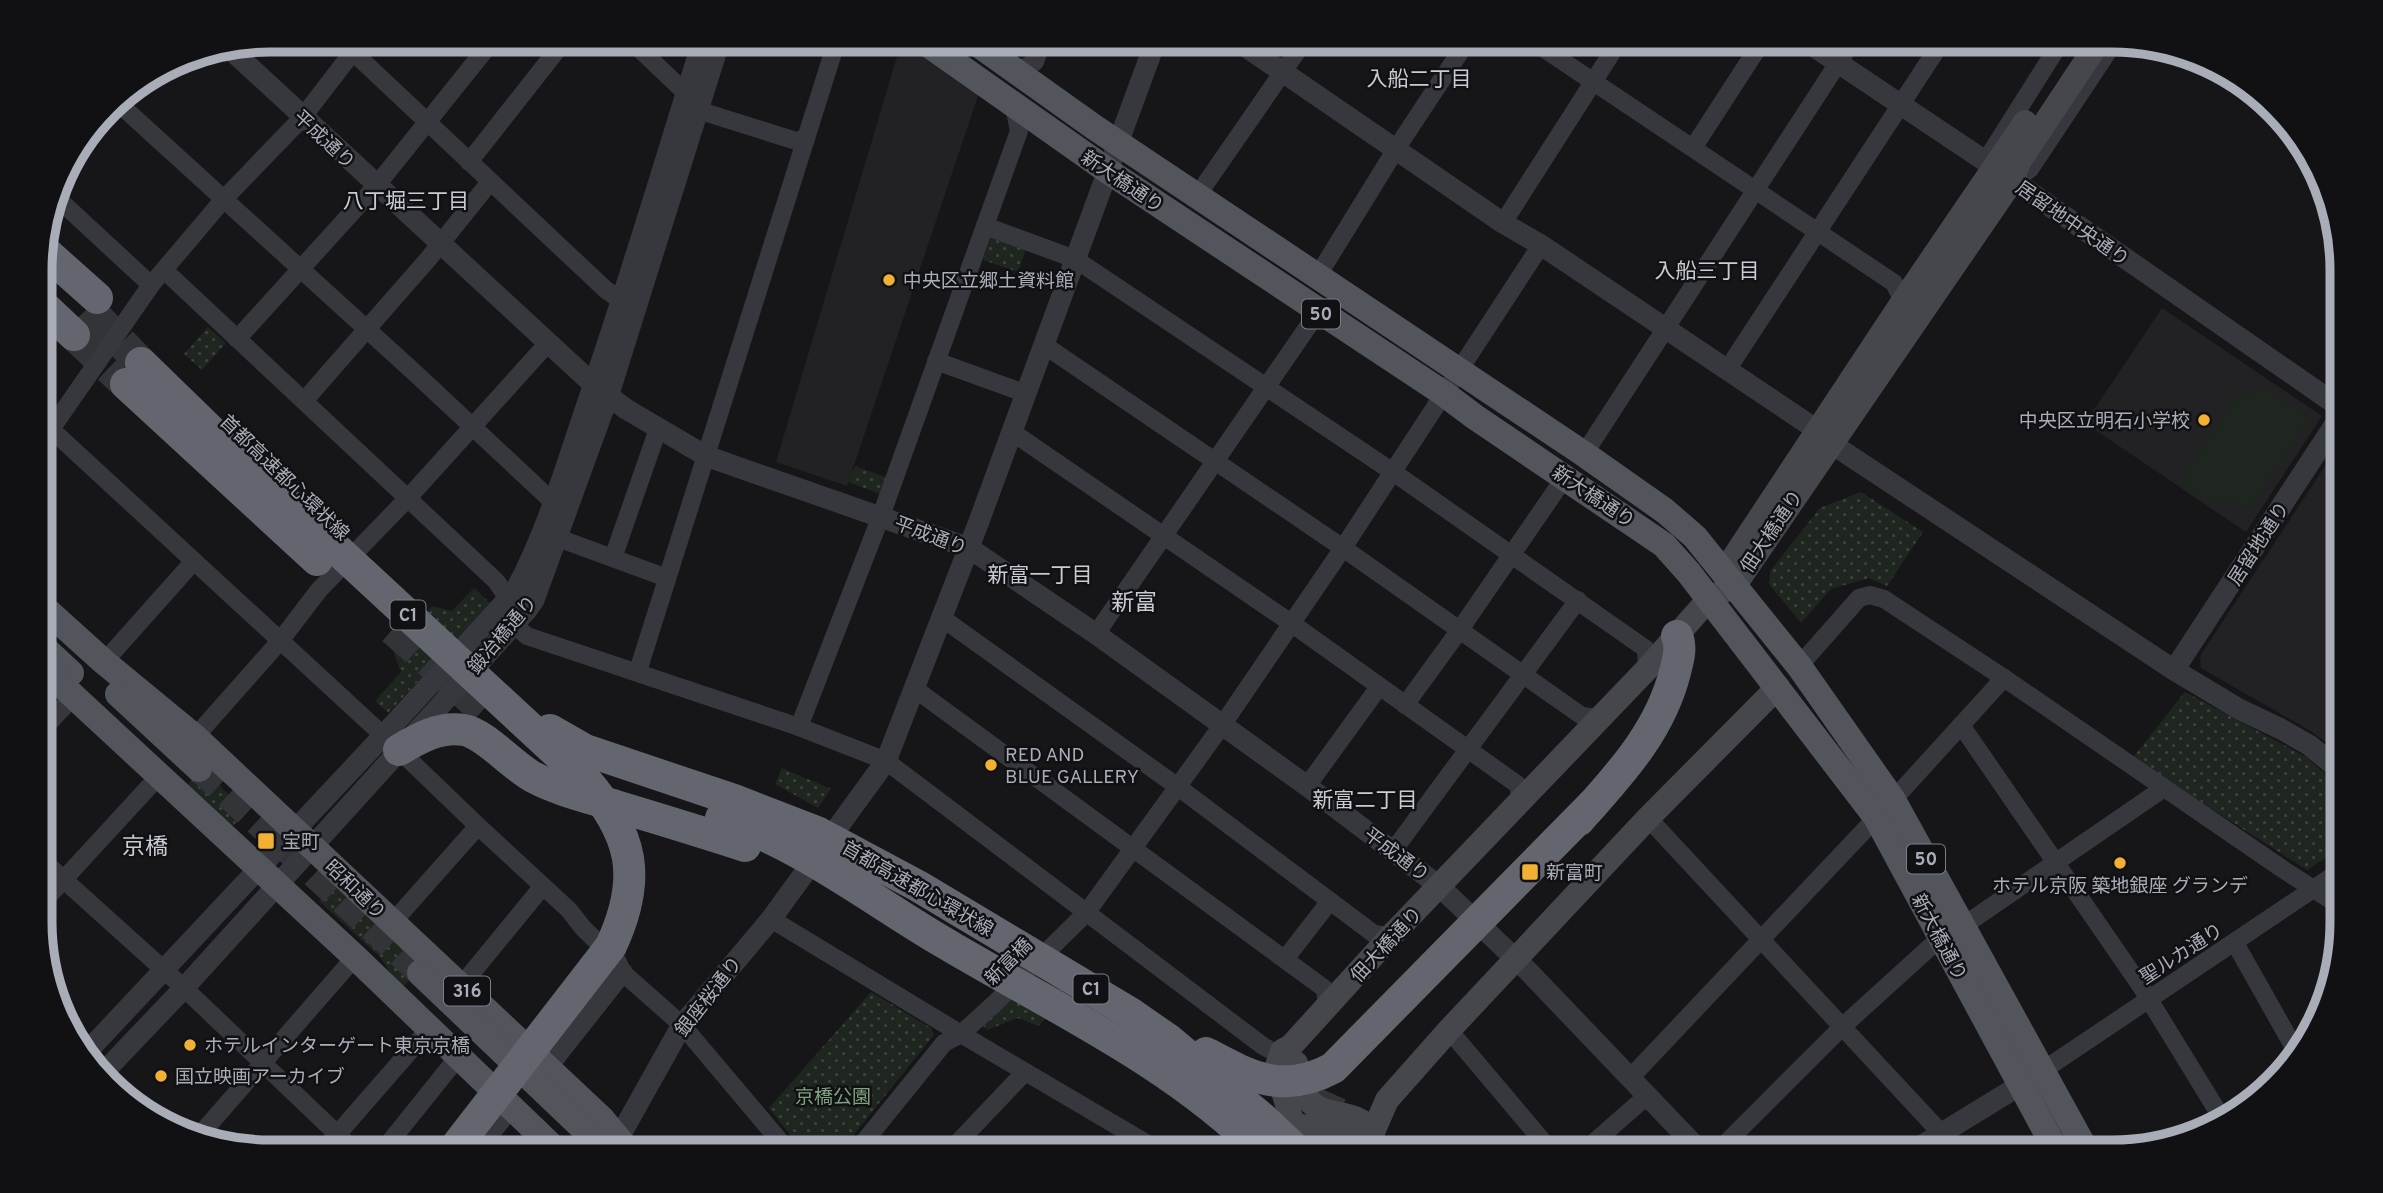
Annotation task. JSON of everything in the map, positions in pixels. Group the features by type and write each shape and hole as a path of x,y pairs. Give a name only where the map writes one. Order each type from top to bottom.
{"highway":[{"path":"53,265 86,314"},
{"path":"53,273 86,314"},
{"path":"53,307 86,314"},
{"name":"C1","path":"139,365 568,762 606,806 620,832 631,872 622,923 611,946 461,1140"},
{"name":"首都高速都心環状線","path":"139,365 285,476 417,607"},
{"name":"首都高速都心環状線","path":"139,365 216,469 393,629"},
{"path":"1319,1099 1536,870 1641,747 1661,714 1678,659 1679,645 1676,636"},
{"name":"首都高速都心環状線","path":"1222,1100 1156,1068 768,836 583,772 524,743 493,700 585,750 794,822 862,855 1130,1013 1169,1040 1222,1100 1252,1140"},
{"path":"391,743 445,729 466,730 478,735 517,767 537,779 770,855 830,885 930,944"},
{"path":"1130,1013 1254,1077 1293,1082 1320,1075 1345,1059 1593,804"},
{"path":"819,853 1140,1034 1222,1100"},
{"name":"首都高速都心環状線","path":"857,889 930,944 1044,1013 1296,1138"}],"main road":[{"name":"新大橋通り","path":"940,53 1108,171 1443,393 1658,540 1676,557 1778,687 1885,809"},
{"name":"新大橋通り","path":"990,53 1197,196 1584,454 1683,526 1799,666 1885,809 1952,932 2042,1071 2080,1140"},
{"name":"佃大橋通り","path":"1283,1056 1391,936 1443,889 1521,800 1729,579 2003,168 2024,124 2071,53"},
{"name":"佃大橋通り","path":"1824,437 1903,301 2089,53"},
{"name":"昭和通り","path":"53,617 195,737 602,1119 612,1140"},
{"path":"53,635 193,775 53,655"},
{"name":"316","path":"53,678 355,957 545,1140"},
{"path":"1369,1136 1387,1100 1513,955 1778,687"},
{"name":"新大橋通り","path":"1952,932 2020,1086 2050,1140"},
{"name":"316","path":"573,1140 414,979 606,1140"},
{"path":"1296,1138 1276,1069 1283,1056 1296,1063 1319,1099 1360,1118 1369,1136"},
{"path":"1296,1138 1308,1109 1319,1099"},
{"path":"1296,1138 1356,1139 1369,1136"}],"street":[{"path":"53,417 151,285 223,200 302,118 352,53"},
{"path":"363,53 428,123 606,290 622,301"},
{"path":"237,339 376,186 483,53"},
{"path":"469,162 555,53"},
{"path":"644,53 707,113 796,141 806,138"},
{"name":"鍛冶橋通り","path":"391,743 514,625 534,600 558,538 601,391 693,99 701,53"},
{"name":"鍛冶橋通り","path":"108,1068 277,886 303,839 391,743 506,603 526,570 601,391 622,301 693,99 714,53"},
{"path":"638,671 833,53"},
{"path":"1016,72 1035,62 1038,53"},
{"name":"銀座桜通り","path":"622,1140 682,1025 771,919 886,761 1027,394 1151,53"},
{"path":"1255,53 1503,223 1541,245 2174,670 2239,709 2281,729 2330,763"},
{"path":"1197,196 1297,53"},
{"path":"1317,276 1395,149 1459,53"},
{"path":"1550,53 1894,283 1903,301"},
{"path":"1503,223 1612,53"},
{"path":"1693,148 1755,53"},
{"name":"居留地中央通り","path":"1824,53 2003,168 2330,400"},
{"path":"1584,454 1845,53"},
{"path":"1727,370 1935,53"},
{"path":"2056,53 2003,168 2030,169 2107,53"},
{"name":"平成通り","path":"236,55 601,391 658,429 706,456 969,548 1096,634 1307,786 1443,889 1513,955 1690,1140"},
{"path":"799,727 881,516 1018,131 1014,106"},
{"path":"124,109 368,329 553,502"},
{"path":"304,401 440,245 490,181"},
{"path":"63,204 151,285"},
{"path":"985,226 1075,259 1393,472 1578,600 1646,649 1647,669"},
{"name":"新富橋","path":"871,1140 944,1043 961,1034 994,1004 1087,912 1223,724 1343,548 1541,245"},
{"path":"164,270 496,581 503,591 514,625 527,636 799,727 886,761 1263,1046 1283,1056"},
{"path":"1096,634 1318,312"},
{"path":"195,737 280,641 319,590 408,498 548,343"},
{"path":"1044,345 1343,548 1582,716 1600,718"},
{"path":"936,361 1027,394"},
{"path":"613,558 658,429"},
{"path":"1012,432 1468,748 1518,785 1521,800"},
{"name":"居留地通り","path":"2174,670 2330,432"},
{"path":"53,437 194,561 569,910 583,928 618,962 622,972 682,1025 779,1140"},
{"path":"1405,705 1565,477"},
{"path":"558,538 667,578"},
{"path":"104,662 194,561"},
{"path":"1799,666 1859,598 1870,595 1884,599 2330,899"},
{"path":"1393,851 1578,600"},
{"path":"942,618 1178,787 1374,934 1391,936"},
{"path":"1631,1077 1885,809 2004,678"},
{"path":"1307,786 1379,687"},
{"path":"915,689 1325,989 1327,1007"},
{"path":"53,718 72,697"},
{"path":"1961,725 2149,998 2219,1113"},
{"path":"53,891 158,777"},
{"path":"1729,1140 1842,1027 1952,932 2164,788"},
{"path":"1648,818 1942,1134"},
{"path":"392,923 478,826"},
{"name":"鍛冶橋通り","path":"92,1047 257,868 303,839"},
{"path":"53,870 165,970 343,1140"},
{"name":"聖ルカ通り","path":"2042,1071 2330,878"},
{"path":"461,986 543,886"},
{"path":"1285,960 1329,901"},
{"path":"771,919 1141,1140"},
{"path":"2235,943 2293,1045"},
{"path":"204,1130 355,957"},
{"path":"547,1068 622,972"},
{"path":"332,1140 429,1028"},
{"path":"1450,1030 1542,1140"},
{"path":"391,1140 458,1057"},
{"path":"1932,1140 2042,1071"},
{"path":"961,1140 1026,1072"},
{"path":"1597,1140 1648,1095"},
{"path":"484,1140 511,1107"}],"shaded area":[{"path":"898,53 922,53 980,90 847,486 776,462"},
{"name":"中央区立明石小学校","path":"2162,308 2322,416 2246,532 2085,423"},
{"path":"2330,459 2330,745 2309,730 2201,668 2200,656"}],"green space":[{"path":"991,238 1026,249 1018,272 983,260"},
{"path":"208,327 226,343 202,370 184,354"},
{"path":"2261,385 2308,417 2308,423 2247,513 2222,496 2214,507 2178,483 2240,390 2246,393 2257,391"},
{"path":"855,466 886,477 880,494 848,482"},
{"path":"1861,492 1923,532 1887,586 1869,578 1831,589 1801,623 1769,584 1770,571 1820,508"},
{"path":"474,588 491,604 388,713 375,701 401,672 392,648 432,606 452,611"},
{"path":"2185,692 2306,757 2330,778 2330,855 2307,870 2163,778 2134,756"},
{"path":"206,764 222,788 246,812 230,829 186,787"},
{"path":"782,768 831,789 818,808 775,784"},
{"path":"335,884 424,965 400,990 381,958 319,901"},
{"path":"1059,954 1092,974 1038,1026 1018,1018 987,1030 983,1026"},
{"name":"京橋公園","path":"871,992 931,1028 934,1035 849,1140 794,1140 769,1108"}],"tunnel":[{"path":"88,308 141,363"},
{"path":"74,335 126,384"},
{"path":"393,629 483,710"},
{"path":"199,769 420,973"},
{"path":"1315,1140 1319,1120 1331,1093"}],"place":[{"name":"中央区立郷土資料館","path":"889,280"},
{"name":"中央区立明石小学校","path":"2204,420"},
{"name":"RED AND BLUE GALLERY","path":"991,765"},
{"name":"宝町","path":"266,841"},
{"name":"ホテル京阪 築地銀座 グランデ","path":"2120,863"},
{"name":"新富町","path":"1530,872"},
{"name":"ホテルインターゲート東京京橋","path":"190,1045"},
{"name":"国立映画アーカイブ","path":"161,1076"}],"district":[{"name":"入船二丁目","path":"1419,79"},
{"name":"八丁堀三丁目","path":"406,201"},
{"name":"入船三丁目","path":"1707,271"},
{"name":"新富一丁目","path":"1040,575"},
{"name":"新富","path":"1134,602"},
{"name":"新富二丁目","path":"1365,800"},
{"name":"京橋","path":"145,846"}]}
